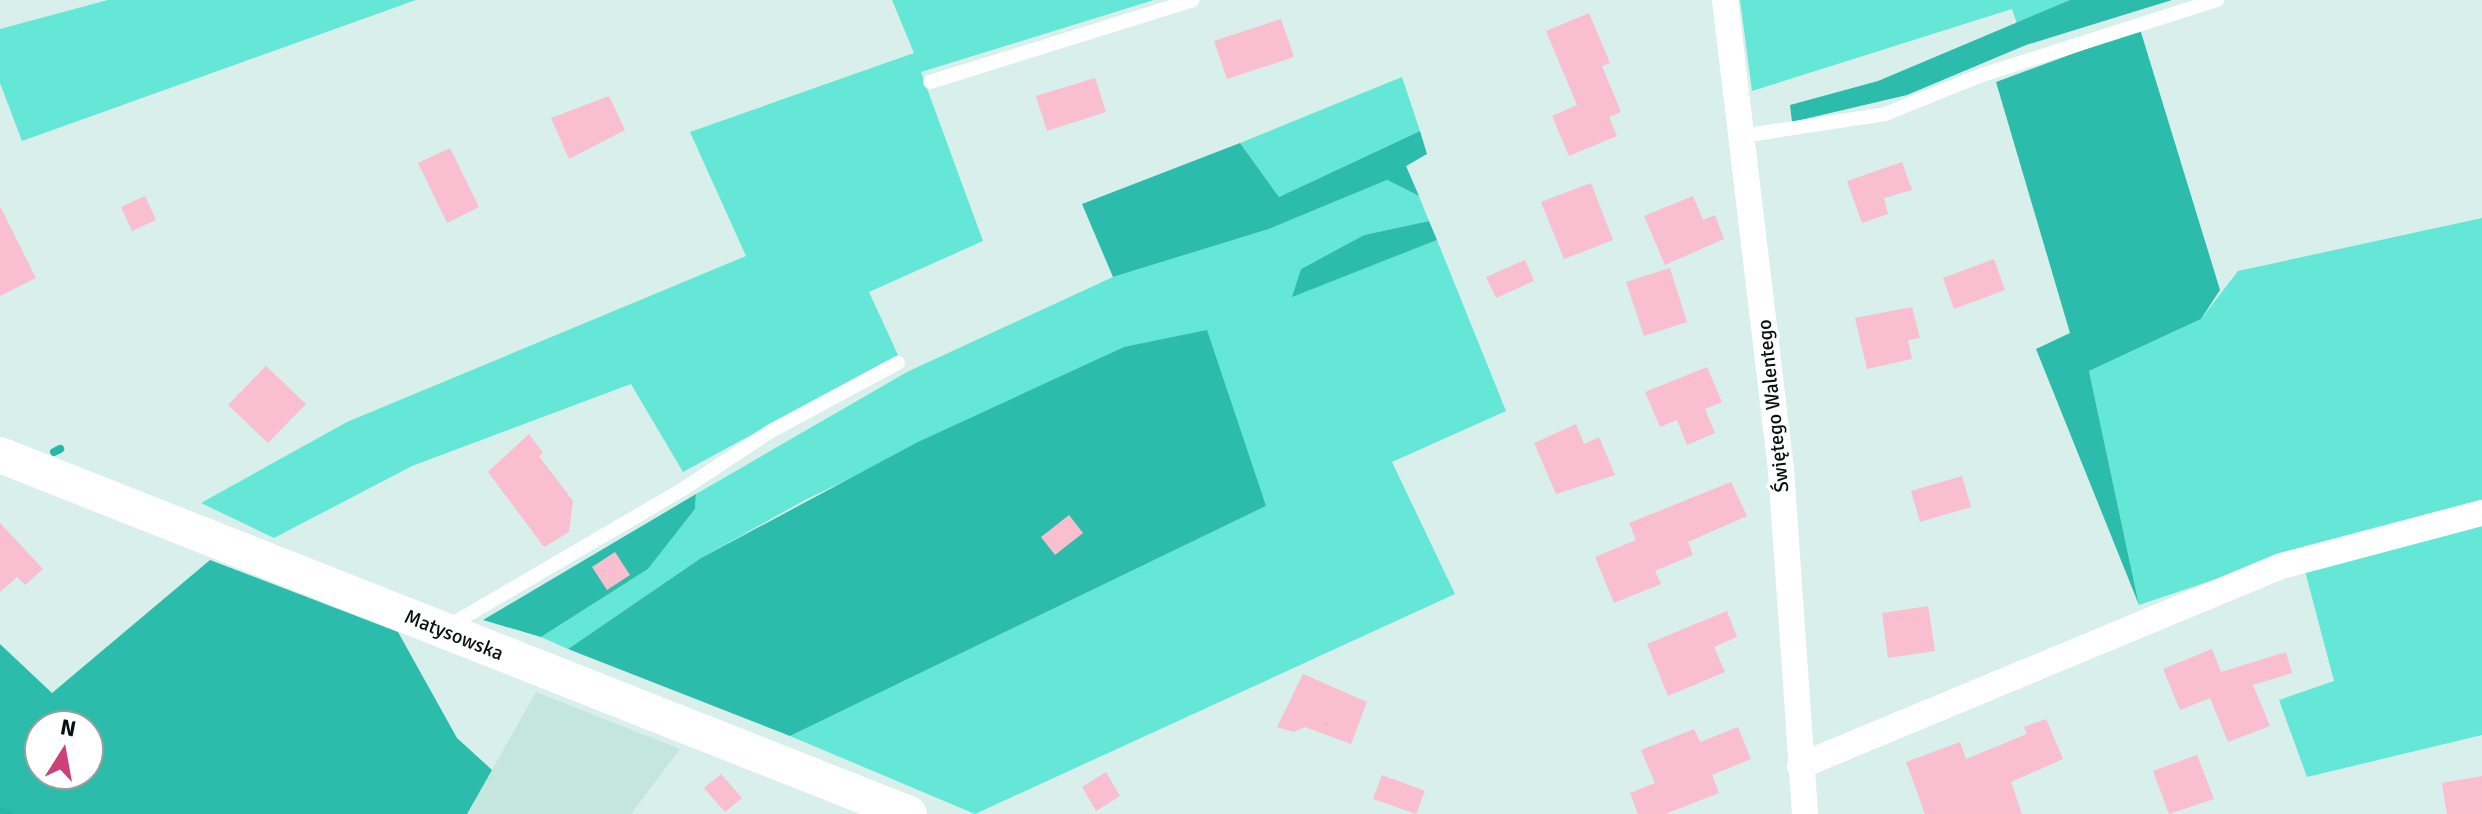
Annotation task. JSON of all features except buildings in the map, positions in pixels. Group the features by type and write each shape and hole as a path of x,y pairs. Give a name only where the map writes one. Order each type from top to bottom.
{"street":[{"name":"Świętego Walentego","path":"1725,0 1781,470 1805,814"},
{"name":"Matysowska","path":"0,455 909,814"},
{"path":"1800,766 2281,566 2482,513"}],"lane":[{"path":"930,82 1193,0"},
{"path":"1742,136 1885,114 1997,70 2217,0"},
{"path":"443,631 771,431 898,363"}],"shaded area":[{"path":"536,692 680,749 631,814 467,814"}],"green space":[{"path":"108,0 416,0 22,141 0,83 0,29"},
{"path":"892,0 1154,0 921,72 983,241 869,292 898,355 683,472 631,384 412,466 274,538 201,503 347,422 746,256 690,132 914,53"},
{"path":"1740,0 2070,0 2017,24 2012,9 1752,91"},
{"path":"2070,0 2172,0 2026,45 1907,95 1792,122 1790,105 1878,81"},
{"path":"2140,29 2220,290 2201,319 2089,371 2139,605 2036,349 2070,333 1996,82"},
{"path":"1402,77 1420,131 1279,197 1240,143"},
{"path":"1420,131 1427,154 1406,166 1419,196 1387,180 1269,229 1113,277 1082,204 1240,143 1279,197"},
{"path":"1387,180 1419,196 1429,221 1364,235 1301,269 1293,296 1437,240 1506,411 1392,462 1455,594 975,814 790,736 1266,506 1240,442 1124,347 805,500 701,558 568,649 541,637 648,569 695,509 696,494 907,372 1113,277 1269,229"},
{"path":"2482,218 2482,500 2299,551 2139,605 2089,371 2201,319 2238,271"},
{"path":"1429,221 1437,240 1292,297 1301,269 1364,235"},
{"path":"1207,330 1266,506 790,736 568,649 701,558 918,442 1124,347"},
{"path":"696,494 695,509 648,569 541,637 483,620"},
{"path":"2482,525 2482,735 2307,777 2279,700 2334,681 2305,571"},
{"path":"210,560 398,632 457,738 492,770 467,814 0,814 0,644 52,693"}],"waterway":[{"path":"54,452 60,449"},
{"path":"0,811 10,814"}]}
